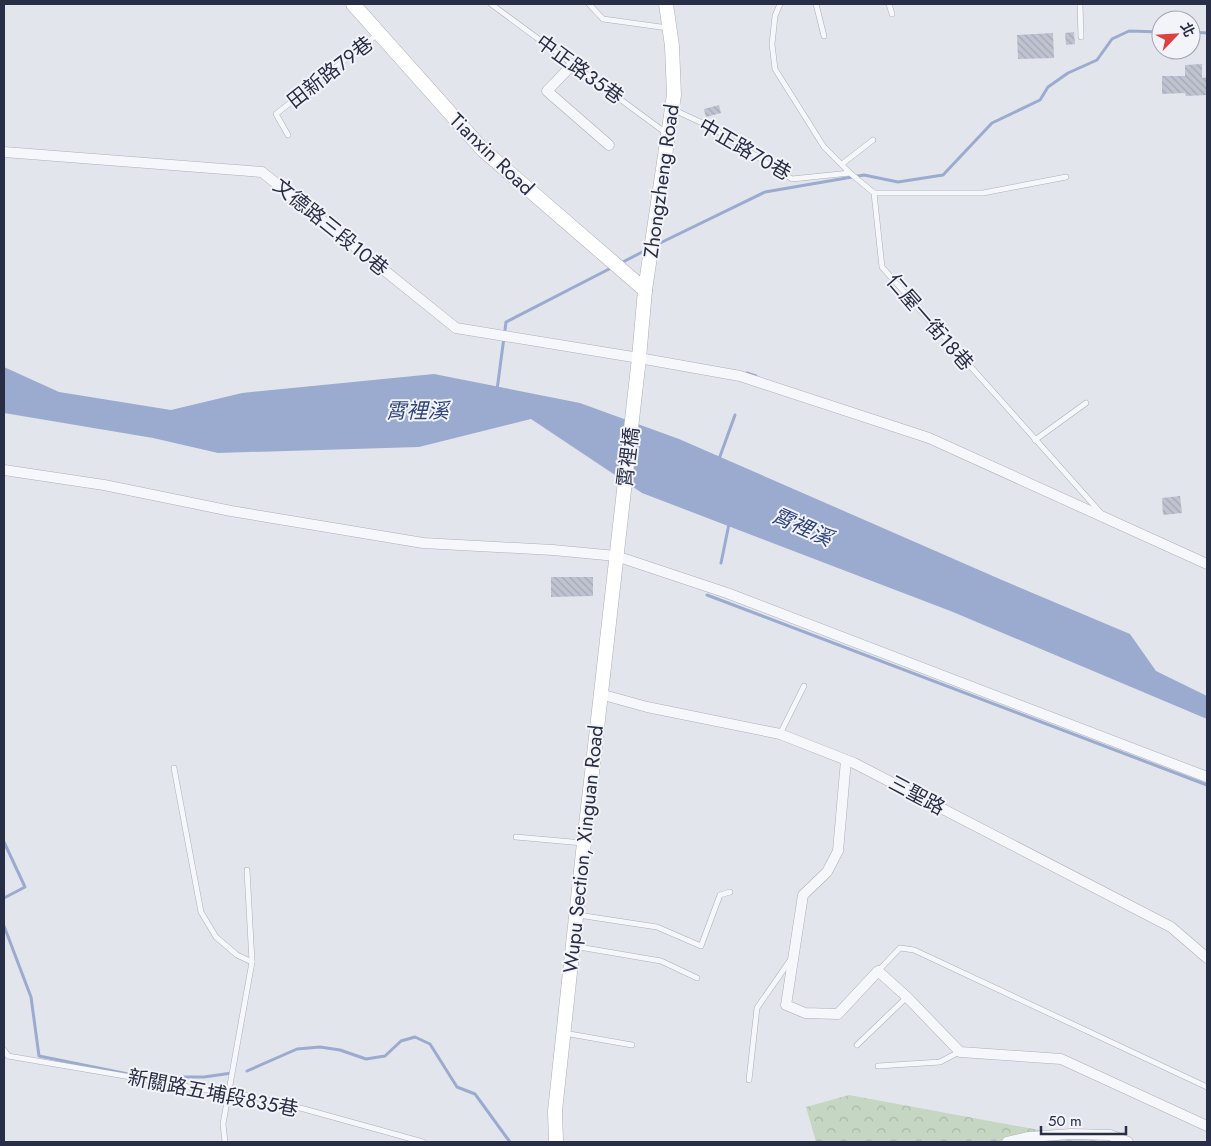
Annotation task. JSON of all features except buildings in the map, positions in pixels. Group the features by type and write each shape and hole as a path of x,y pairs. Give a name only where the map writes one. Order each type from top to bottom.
{"main road":[{"name":"Tianxin Road","path":"353,4 483,150 644,290"},
{"name":"Zhongzheng Road","path":"639,358 644,290 674,95 666,4"},
{"name":"霄裡橋","path":"616,556 639,358"},
{"name":"Wupu Section, Xinguan Road","path":"556,1142 555,1111 616,556"}],"street":[{"path":"574,64 547,91 609,145"},
{"name":"文德路三段10巷","path":"4,152 262,172 456,328 740,376 929,438 1106,519"},
{"path":"4,470 104,485 230,511 423,543 553,550 616,556 727,593 1207,776"},
{"name":"仁屋一街18巷","path":"1106,519 1207,564"},
{"name":"三聖路","path":"600,694 647,707 780,734 846,760 1171,927 1207,958"},
{"path":"846,760 838,851 827,872 803,895 786,1005 805,1013 838,1014 878,971 907,997 960,1052 1061,1059 1207,1126"},
{"path":"1006,1142 1029,1137 1071,1134 1110,1135 1128,1142"}],"lane":[{"name":"中正路35巷","path":"492,4 668,134"},
{"path":"589,4 602,19 669,28"},
{"path":"780,4 776,16 772,44 775,69 824,147 850,173 874,193 983,192 1066,177"},
{"path":"816,4 824,36"},
{"path":"889,4 892,14"},
{"path":"1080,4 1081,36"},
{"name":"田新路79巷","path":"288,135 276,114 379,33"},
{"name":"中正路70巷","path":"672,109 711,128 792,179 850,173"},
{"path":"842,164 873,140"},
{"name":"仁屋一街18巷","path":"874,193 882,267 1106,519"},
{"path":"1034,440 1086,404"},
{"path":"780,734 804,686"},
{"path":"174,768 201,912 216,937 237,955 252,962"},
{"path":"516,837 584,843"},
{"path":"225,1142 223,1124 252,962 247,870"},
{"path":"576,915 657,927 701,946 720,895 730,892"},
{"path":"572,946 661,961 697,978"},
{"path":"878,971 900,948 914,950 1207,1087"},
{"path":"749,1080 757,1008 794,955"},
{"path":"858,1045 907,997"},
{"path":"563,1033 632,1045"},
{"name":"新關路五埔段835巷","path":"4,1050 8,1056 207,1090 229,1091 304,1109 423,1142"},
{"path":"878,1066 940,1062 960,1052"}],"green space":[{"path":"849,1095 1104,1142 816,1142 806,1107"}],"water":[{"name":"霄裡溪","path":"4,367 59,392 171,410 242,393 434,374 580,403 679,439 1130,634 1156,671 1207,696 1207,719 953,612 642,493 531,419 419,447 218,453 153,438 4,413"}],"waterway":[{"path":"656,245 765,192 864,175 898,182 943,175 992,123 1040,100 1048,87 1068,73 1097,60 1112,39 1129,31 1151,32"},
{"path":"1201,33 1207,33"},
{"path":"621,263 646,250"},
{"path":"497,390 506,322 613,267"},
{"path":"747,373 756,376"},
{"path":"719,459 735,415"},
{"path":"721,563 729,524"},
{"path":"707,595 1207,785"},
{"path":"4,842 25,887 4,898"},
{"path":"4,926 31,997 39,1056 133,1075"},
{"path":"247,1071 297,1049 320,1047 340,1050 366,1059 385,1056 401,1041 415,1037 430,1044 457,1087 475,1094 510,1142"},
{"path":"144,1077 204,1077 232,1073"}]}
